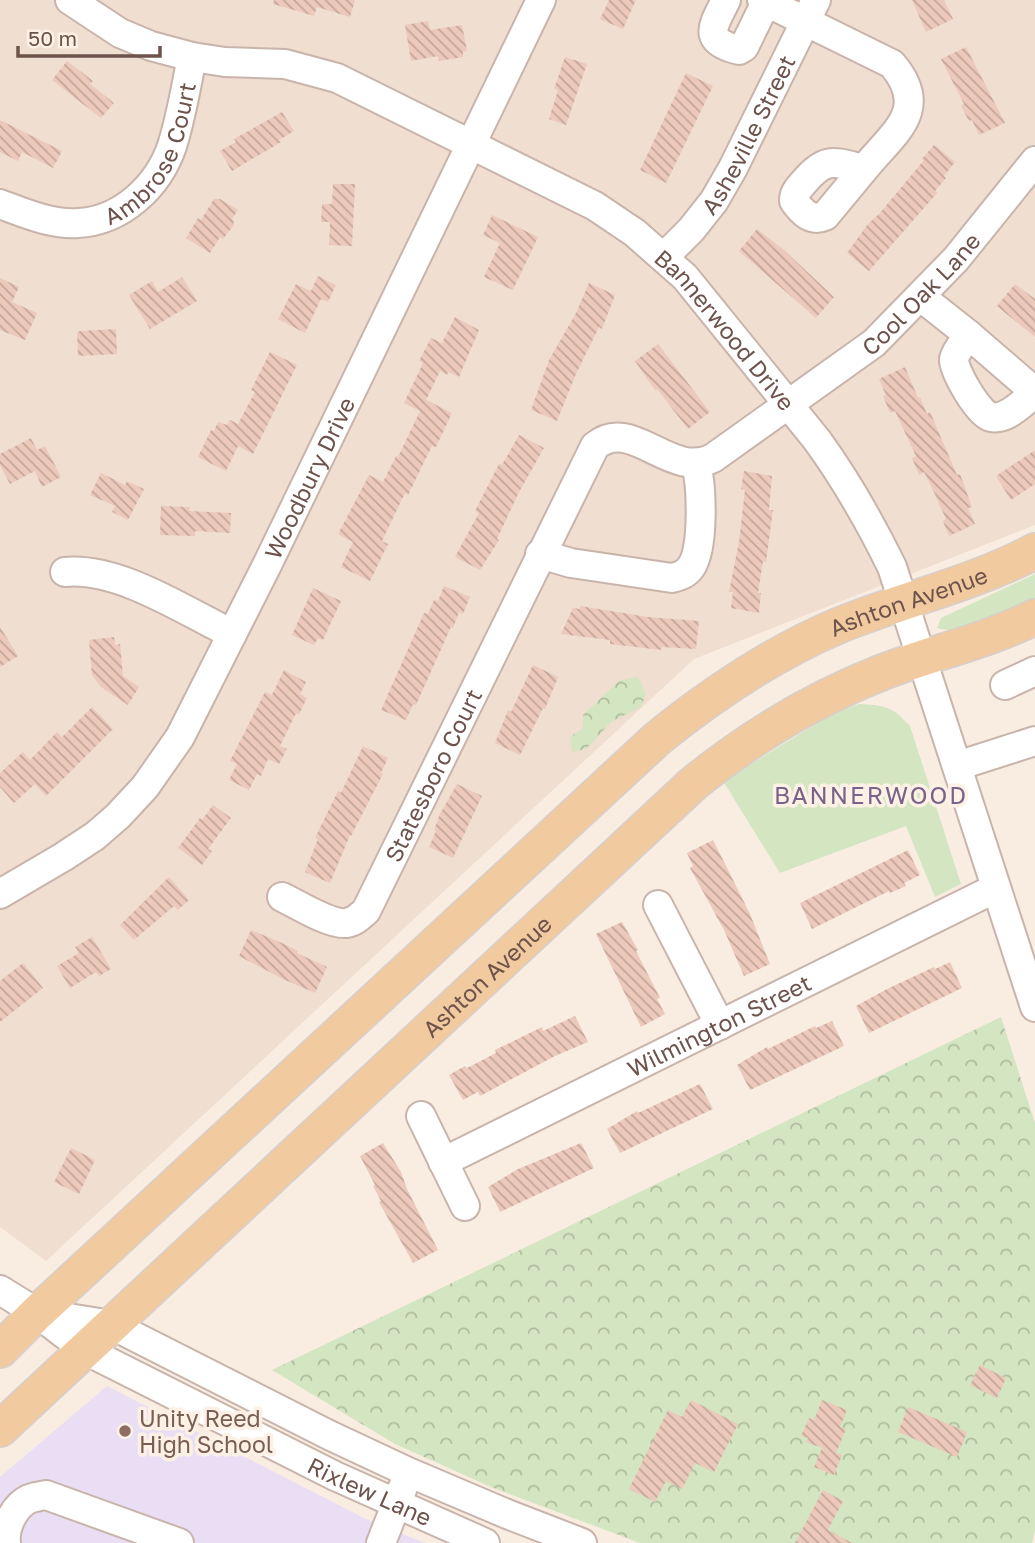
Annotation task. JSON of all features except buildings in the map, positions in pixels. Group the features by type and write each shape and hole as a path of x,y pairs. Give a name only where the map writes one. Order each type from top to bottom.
{"main road":[{"name":"Ashton Avenue","path":"0,1350 658,738 701,704 783,652 838,626 973,578 1035,551"},
{"name":"Ashton Avenue","path":"0,1429 694,783 733,752 774,724 827,695 989,637 1035,617"}],"street":[{"name":"Bannerwood Drive","path":"70,0 120,33 151,47 225,62 285,64 337,78 595,206 635,233 685,277 837,468 892,567 1035,1007"},
{"name":"Woodbury Drive","path":"0,894 63,857 118,816 145,788 180,737 541,0"},
{"path":"726,0 712,29 715,40 739,50 744,47 764,1 811,10 892,64 902,76 910,97 907,116 864,169"},
{"name":"Asheville Street","path":"664,257 691,230 714,201 811,10"},
{"name":"Ambrose Court","path":"0,204 23,213 77,223 96,221 117,213 136,200 162,168 172,147 192,57"},
{"name":"Cool Oak Lane","path":"788,405 874,343 921,297 956,259 1035,161"},
{"path":"921,297 969,335"},
{"path":"540,554 571,563 672,578 680,576 689,570 695,560 702,498 696,464 713,458 788,405"},
{"name":"Statesboro Court","path":"282,897 335,922 346,923 357,919 366,911 595,446 612,436 627,438 683,463 696,464"},
{"path":"65,572 97,572 120,579 232,634"},
{"path":"1005,685 1035,671"},
{"path":"957,766 1035,741"},
{"name":"Wilmington Street","path":"443,1162 996,888"},
{"path":"658,905 720,1025"},
{"path":"421,1116 465,1206"},
{"name":"Rixlew Lane","path":"0,1290 37,1313 85,1350 335,1476 485,1543"},
{"name":"Rixlew Lane","path":"37,1313 112,1325 408,1472 582,1543"},
{"path":"381,1543 408,1472"},
{"path":"6,1543 10,1517 27,1500 46,1495 179,1543"}],"shaded area":[{"path":"0,0 1035,0 1035,525 694,659 46,1261 0,1227"},
{"name":"Unity Reed High School","path":"107,1386 364,1518 425,1543 0,1543 0,1477"}],"green space":[{"path":"1035,574 1035,604 975,628 937,628 941,618"},
{"path":"638,677 646,694 641,707 611,722 586,749 572,752 570,737 583,728 583,715 620,680"},
{"path":"859,704 888,708 910,726 961,884 935,897 906,826 780,873 723,781 837,711"},
{"path":"1001,1017 1035,1123 1035,1530 1032,1543 640,1543 491,1487 395,1444 272,1370"}],"place":[{"name":"Unity Reed High School","path":"125,1431"}],"district":[{"name":"BANNERWOOD","path":"871,794"}]}
